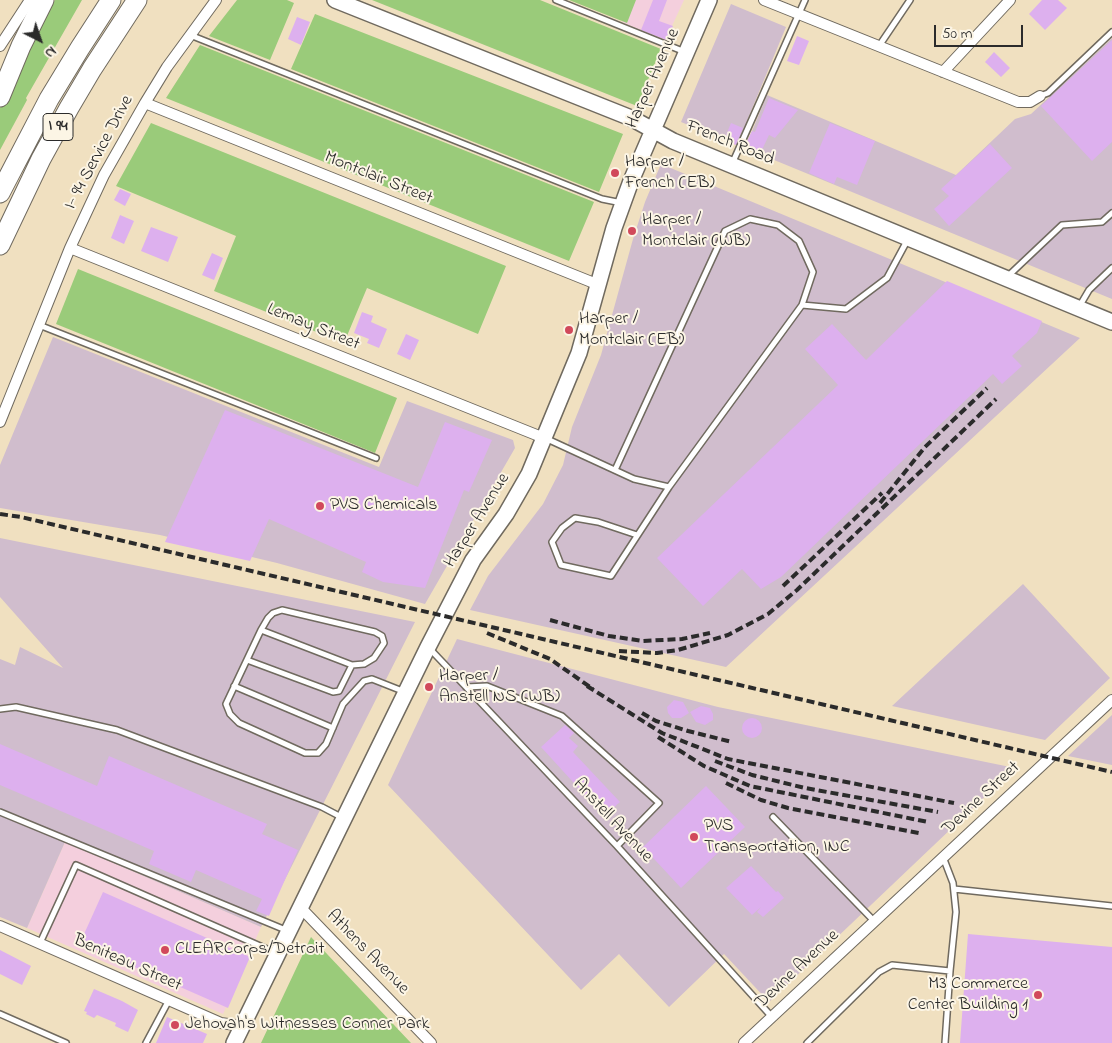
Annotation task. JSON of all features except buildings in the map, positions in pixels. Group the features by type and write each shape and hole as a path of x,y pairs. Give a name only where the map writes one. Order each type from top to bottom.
{"highway":[{"path":"0,97 21,46 44,0"},
{"name":"I 94","path":"0,193 49,100 111,0"},
{"name":"I 94","path":"0,245 29,184 69,108 137,0"}],"main road":[{"name":"French Road","path":"335,0 631,118 673,141 1112,322"},
{"name":"Harper Avenue","path":"234,1043 428,647 473,560 520,492 579,353 622,204 652,129 709,0"}],"street":[{"path":"0,45 30,0"},
{"name":"I- 94 Service Drive","path":"0,422 70,248 104,175 145,103 190,35 216,0"},
{"path":"764,0 1018,102 1030,102 1040,96"},
{"path":"943,72 1010,0"},
{"name":"Montclair Street","path":"145,103 599,285"},
{"name":"Lemay Street","path":"70,248 544,438"},
{"name":"Devine Street","path":"874,921 1112,700"},
{"name":"Athens Avenue","path":"300,907 431,1043"},
{"name":"Devine Avenue","path":"744,1043 874,921"},
{"name":"Beniteau Street","path":"0,926 221,1023 242,1026"}],"lane":[{"path":"556,0 686,53"},
{"path":"732,165 805,0"},
{"path":"879,46 910,0"},
{"path":"1040,96 1048,92 1112,32"},
{"path":"190,35 602,199 622,204"},
{"path":"1006,278 1062,225 1102,222 1112,213"},
{"path":"615,470 725,231 750,219 778,225 799,241 813,272 802,305 669,487 611,576 561,565 552,542 562,528 574,518 598,522 637,534"},
{"path":"802,305 846,309 887,278 908,238"},
{"path":"1078,308 1089,290 1112,268"},
{"path":"37,330 376,458"},
{"path":"544,438 634,479 669,487"},
{"path":"261,630 352,665 364,664 374,658 384,643 382,636 375,632 282,610 274,612 261,630 226,704 230,714 239,724 305,753 318,753 326,744 343,704 364,681 372,679 406,692"},
{"name":"Anstell Avenue","path":"428,647 617,846 772,1017"},
{"path":"247,660 333,692 339,691 352,665"},
{"path":"234,686 333,728"},
{"path":"466,687 487,686 562,716 659,803 617,846"},
{"path":"0,709 16,707 117,730 322,807 344,818"},
{"path":"0,812 289,931"},
{"path":"773,817 874,921"},
{"path":"943,857 953,883 956,912 945,1043"},
{"path":"40,943 76,865 278,953"},
{"path":"954,889 1112,906"},
{"path":"807,1043 879,972 892,965 950,971"},
{"path":"146,1043 169,1000"},
{"path":"0,1014 66,1043"}],"shaded area":[{"path":"632,0 684,0 665,41 622,22"},
{"path":"731,4 786,27 737,145 681,122"},
{"path":"1112,38 1112,299 745,148 767,95 956,175 1015,119 1031,114"},
{"path":"661,164 1080,338 726,667 470,610 488,576 543,504 563,465 572,427 601,355 645,202"},
{"name":"PVS Chemicals","path":"53,337 379,467 407,401 513,440 515,448 425,604 277,563 160,535 0,508 0,465"},
{"path":"0,538 415,622 261,927 65,842 27,928 0,917 0,659 15,665 20,647 63,668 0,597"},
{"path":"1023,584 1110,678 1045,740 892,706"},
{"path":"457,639 718,707 1015,768 769,1002 724,954 669,1007 619,954 581,990 388,785"},
{"path":"1112,715 1112,765 1068,756"},
{"path":"65,842 261,927 223,1014 27,928"}],"green space":[{"path":"55,0 82,0 26,98 27,100 0,150 0,108 30,43"},
{"path":"237,0 287,0 294,3 270,60 209,36"},
{"path":"372,0 540,0 661,49 637,106"},
{"path":"569,0 636,0 627,23"},
{"path":"315,14 623,134 599,192 291,69"},
{"path":"200,45 594,202 569,261 166,98"},
{"path":"151,123 506,266 478,334 367,288 344,343 214,291 236,236 116,186"},
{"path":"78,269 397,398 375,453 56,324"},
{"path":"311,937 411,1043 261,1043"}],"railway":[{"path":"880,503 925,447 987,388"},
{"path":"619,651 657,653 678,650 728,635 768,614 797,590 996,399"},
{"path":"783,586 882,493"},
{"path":"0,514 21,517 1112,772"},
{"path":"550,620 609,636 643,641 682,639 710,633"},
{"path":"487,633 550,659 593,689"},
{"path":"587,686 662,733 728,759 954,803"},
{"path":"642,713 656,721 732,742"},
{"path":"658,737 704,766 750,786 928,822"},
{"path":"715,761 752,775 805,788 938,812"},
{"path":"726,783 761,800 788,808 919,833"}],"place":[{"name":"Harper / French (EB)","path":"615,173"},
{"name":"Harper / Montclair (WB)","path":"632,231"},
{"name":"Harper / Montclair (EB)","path":"569,330"},
{"name":"PVS Chemicals","path":"320,506"},
{"name":"Harper / Anstell NS (WB)","path":"429,687"},
{"name":"PVS Transportation, INC","path":"694,837"},
{"name":"CLEARCorps/Detroit","path":"165,950"},
{"name":"M3 Commerce Center Building 1","path":"1038,995"},
{"name":"Jehovah's Witnesses Conner Park","path":"175,1025"}]}
